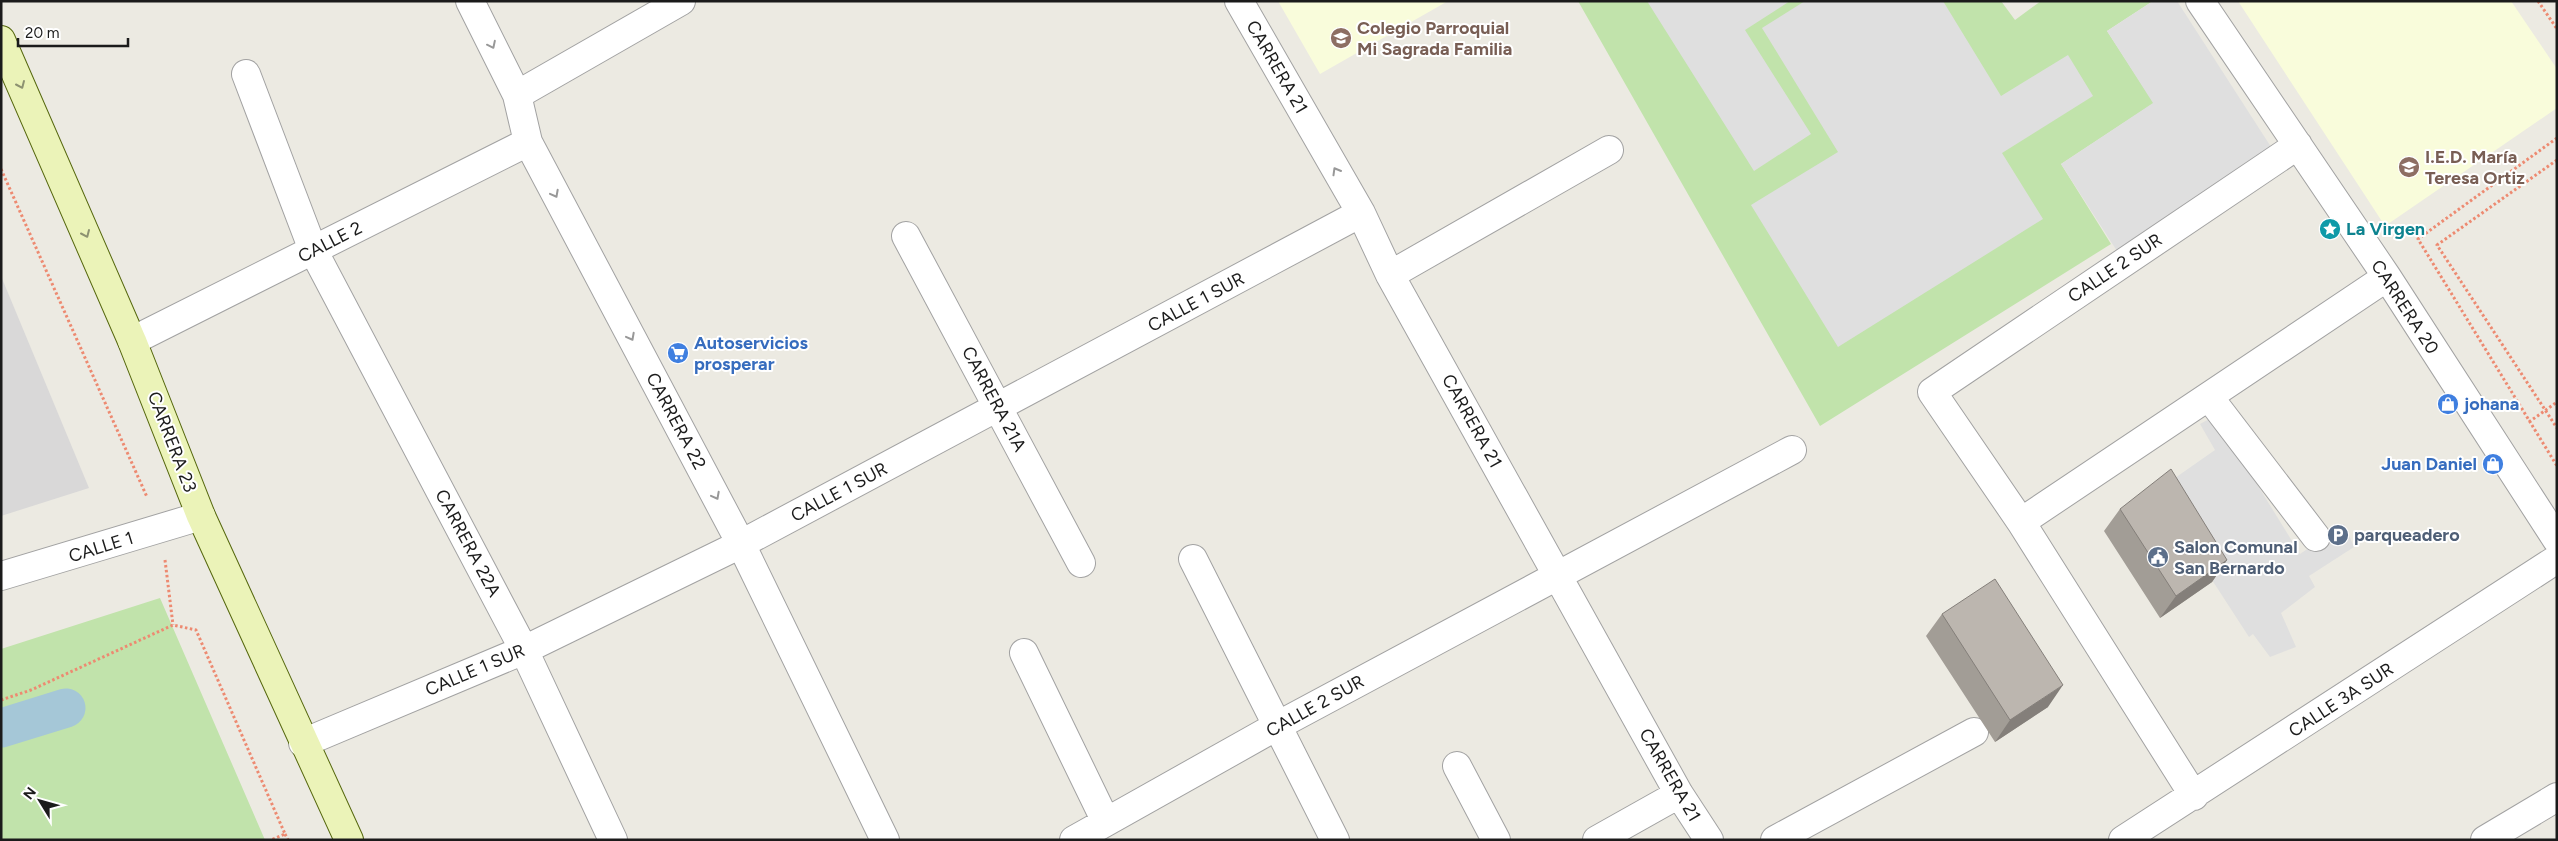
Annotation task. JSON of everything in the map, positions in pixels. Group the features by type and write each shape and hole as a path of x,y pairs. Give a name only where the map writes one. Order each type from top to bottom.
{"street":[{"name":"CARRERA 22","path":"470,1 517,95 528,142 741,544 884,840"},
{"path":"517,95 681,1"},
{"name":"CARRERA 21","path":"1239,1 1361,213 1390,275 1679,794 1709,840"},
{"name":"CARRERA 20","path":"2200,1 2387,278 2557,540"},
{"name":"CARRERA 23","path":"1,40 132,341 201,516 349,840"},
{"name":"CARRERA 22A","path":"246,74 313,250 524,650 612,840"},
{"name":"CALLE 2","path":"132,341 528,142"},
{"name":"CALLE 2 SUR","path":"2021,522 1932,392 2298,145"},
{"path":"1390,275 1609,150"},
{"name":"CALLE 1 SUR","path":"304,743 524,650 741,544 1361,213"},
{"name":"CARRERA 21A","path":"906,236 1082,563"},
{"path":"2194,796 2021,522 2387,278"},
{"path":"2210,396 2316,537"},
{"name":"CALLE 2 SUR","path":"1074,840 1277,726 1792,450"},
{"name":"CALLE 1","path":"1,576 201,516"},
{"path":"1193,559 1335,840"},
{"name":"CALLE 3A SUR","path":"2124,840 2557,559"},
{"path":"1024,653 1106,822"},
{"path":"1775,840 1974,732"},
{"path":"1457,766 1496,840"},
{"path":"1597,840 1679,794"},
{"path":"2486,840 2557,797"}],"path":[{"path":"2538,1 2557,29"},
{"path":"2557,138 2418,239 2528,422 2557,466"},
{"path":"2557,160 2437,245 2557,428"},
{"path":"1,169 161,529 173,625"},
{"path":"2528,422 2557,402"},
{"path":"1,700 31,690 173,625 196,630 288,840"},
{"path":"271,840 285,834"}],"shaded area":[{"name":"Colegio Parroquial Mi Sagrada Familia","path":"1278,1 1448,1 1320,74"},
{"path":"1647,1 1790,1 1745,30 1811,134 1754,171"},
{"path":"1805,1 1943,1 2001,96 2068,55 2093,96 2002,153 2043,219 1838,347 1751,205 1838,152 1762,28"},
{"path":"2153,1 2177,1 2273,150 2117,251 2061,164 2153,103 2107,31"},
{"name":"I.E.D. María Teresa Ortiz","path":"2238,1 2511,1 2557,69 2557,108 2385,226"},
{"path":"1,276 89,488 1,516"},
{"path":"2215,416 2300,554 2344,524 2354,547 2309,576 2315,587 2281,613 2296,647 2270,657 2253,634 2249,637 2155,492 2215,450 2200,424"}],"green space":[{"path":"1578,1 2001,1 2015,20 2041,1 2153,1 2107,31 2154,103 2061,164 2111,244 1820,426"},
{"path":"160,598 265,840 1,840 1,649"}],"building":[{"path":"2171,469 2227,560 2176,596 2120,509"},
{"path":"1995,579 2063,685 2010,720 1942,614"}],"waterway":[{"path":"1,728 66,708"}],"place":[{"name":"Colegio Parroquial Mi Sagrada Familia","path":"1341,38"},
{"name":"I.E.D. María Teresa Ortiz","path":"2409,167"},
{"name":"La Virgen","path":"2330,229"},
{"name":"Autoservicios prosperar","path":"678,353"},
{"name":"johana","path":"2448,404"},
{"name":"Juan Daniel","path":"2493,464"},
{"name":"parqueadero","path":"2338,535"},
{"name":"Salon Comunal San Bernardo","path":"2158,557"}]}
